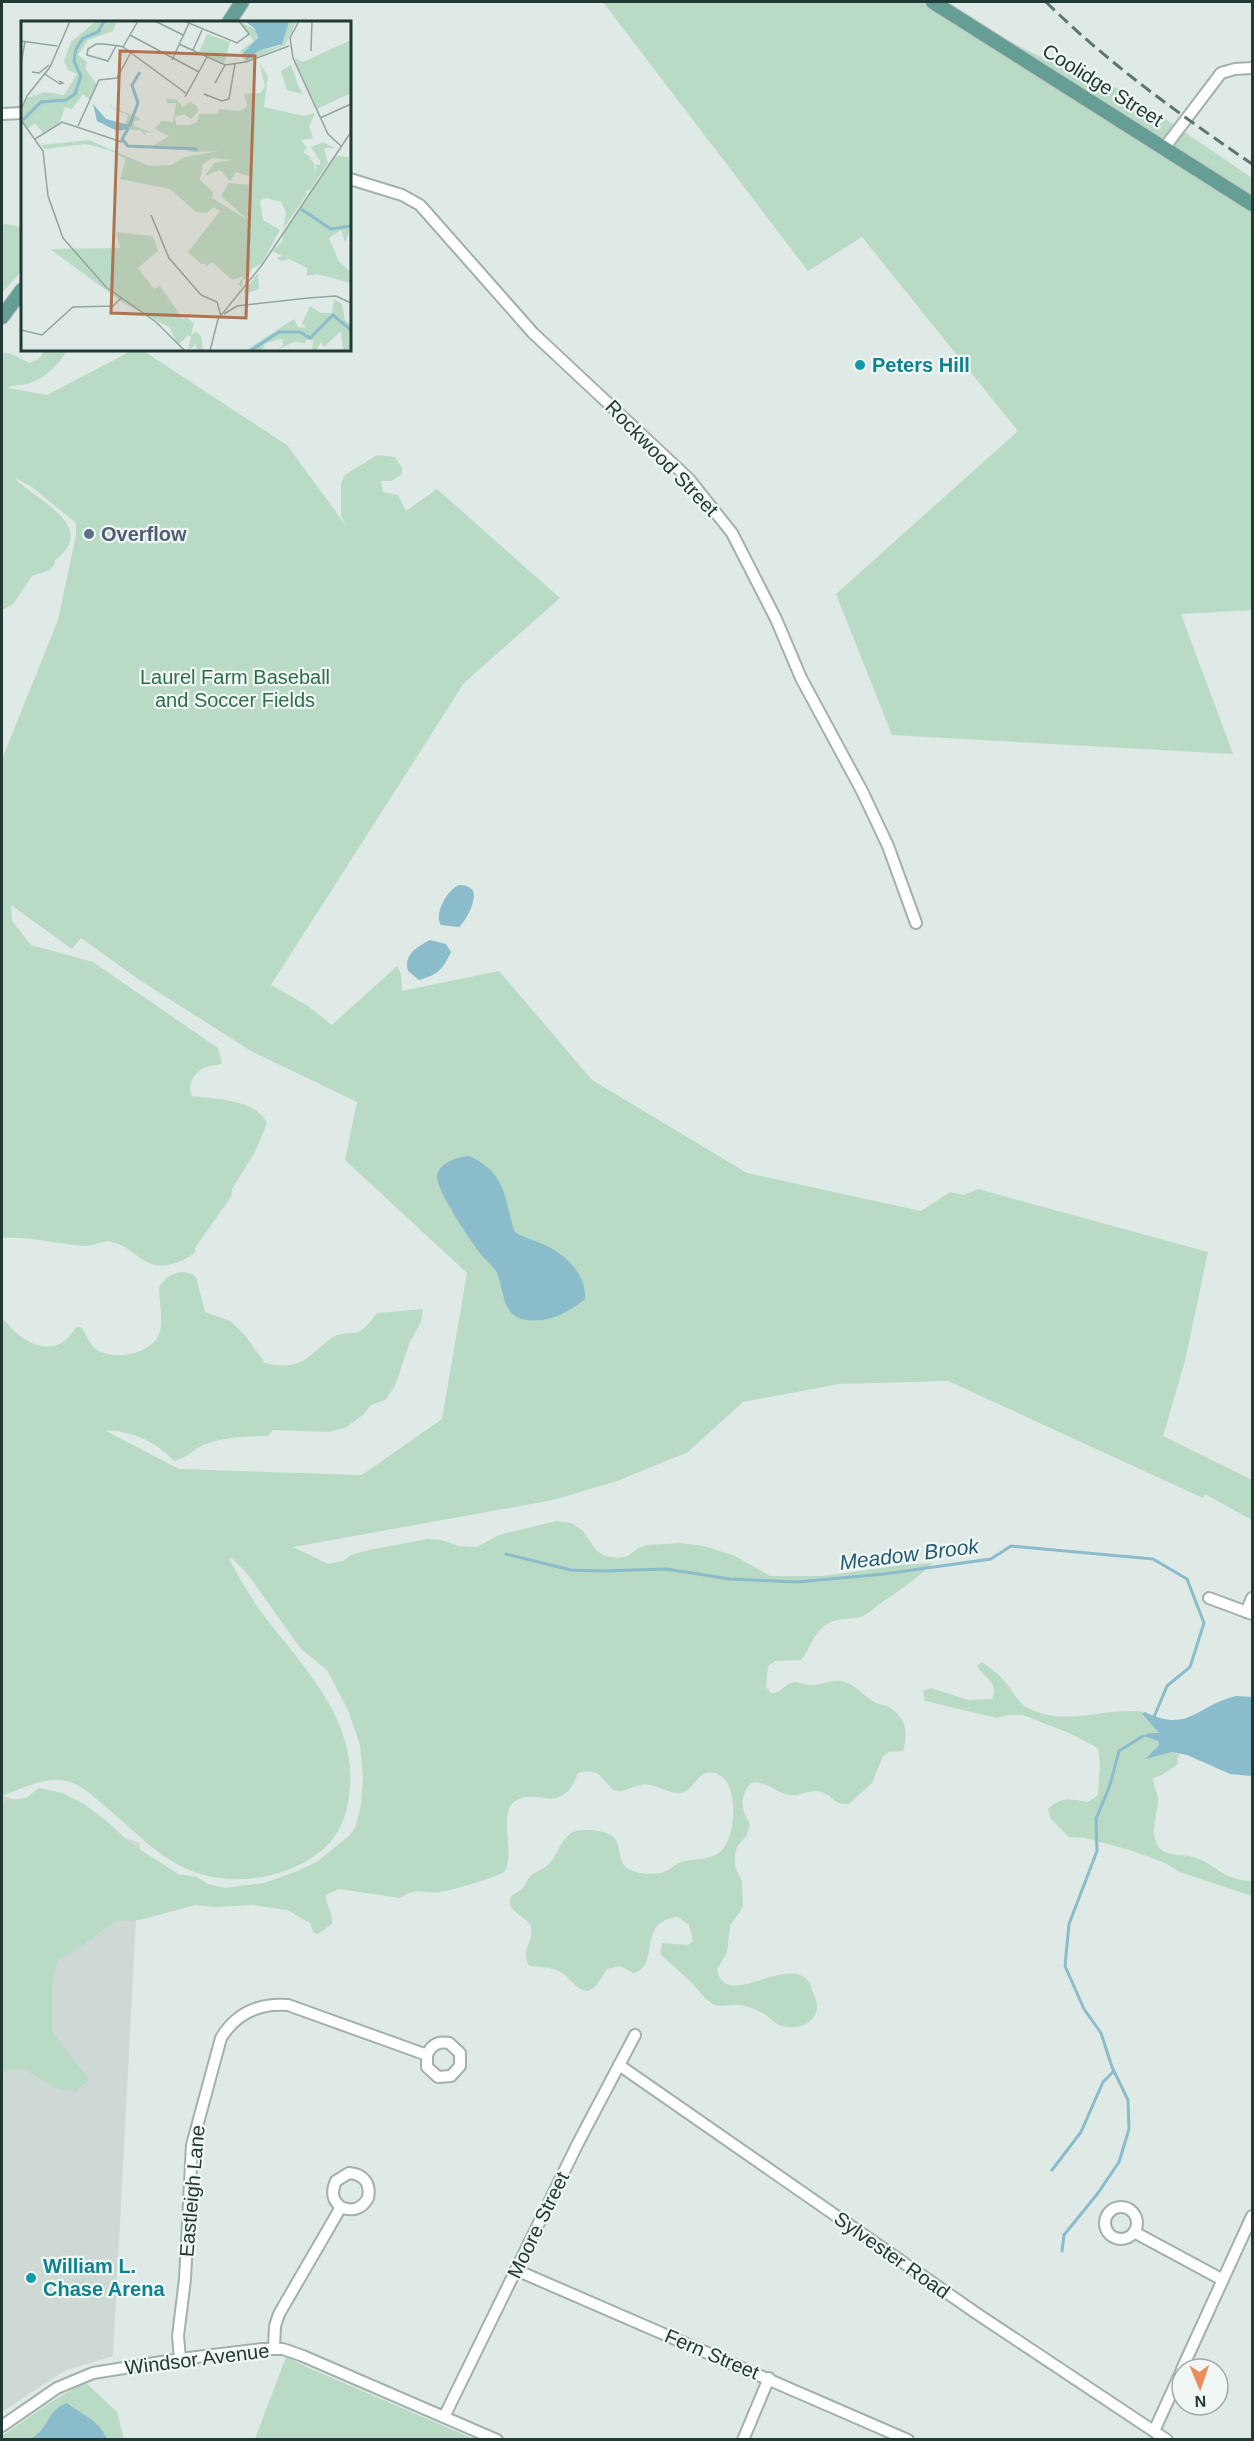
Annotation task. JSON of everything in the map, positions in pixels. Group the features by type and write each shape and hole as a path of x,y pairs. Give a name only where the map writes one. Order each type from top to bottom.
{"main road":[{"path":"234,20 242,2"},
{"name":"Coolidge Street","path":"933,2 1166,147 1252,204"},
{"path":"2,317 21,291"}],"street":[{"path":"1166,147 1221,74 1235,69 1252,68"},
{"path":"2,114 21,113"},
{"name":"Rockwood Street","path":"351,179 402,195 420,205 533,333 633,424 704,496 734,537 776,619 801,678 862,791 888,846 916,923"},
{"path":"1209,1598 1249,1613 1252,1598"},
{"name":"Eastleigh Lane","path":"180,2359 178,2336 185,2279 192,2145 221,2038 228,2026 242,2014 255,2008 273,2004 288,2005 426,2055"},
{"name":"Moore Street","path":"444,2417 578,2143 635,2035"},
{"name":"Sylvester Road","path":"620,2065 982,2318 1167,2439"},
{"path":"274,2348 275,2326 279,2314 341,2207"},
{"path":"1188,2357 1252,2216"},
{"path":"1134,2232 1223,2280"},
{"name":"Fern Street","path":"516,2270 908,2439"},
{"name":"Windsor Avenue","path":"2,2426 57,2388 81,2377 180,2359 274,2348 293,2352 497,2439"},
{"path":"742,2439 769,2378"},
{"path":"1154,2431 1170,2396"}],"shaded area":[{"path":"2,1795 140,1843 113,2356 64,2371 2,2412"}],"green space":[{"path":"603,2 934,2 951,13 1084,78 1123,90 1252,178 1252,610 1181,614 1233,754 892,735 836,594 1018,431 862,237 808,271"},
{"path":"2,225 21,227 21,268 2,293"},
{"name":"Laurel Farm Baseball and Soccer Fields","path":"43,351 66,351 55,366 39,379 8,388 47,395 131,351 144,351 287,445 347,527 341,516 341,483 345,475 377,455 395,457 402,468 402,474 391,481 381,481 383,492 398,495 406,511 437,489 560,598 464,683 271,985 308,1006 332,1025 397,966 401,974 402,991 499,971 592,1080 747,1173 921,1211 950,1192 964,1195 978,1189 1208,1252 1185,1361 1163,1436 1252,1480 1252,1520 1205,1494 1203,1498 948,1381 839,1384 743,1402 688,1452 617,1481 553,1500 293,1547 328,1564 343,1561 351,1555 365,1551 427,1539 441,1540 459,1546 477,1547 499,1535 556,1521 571,1523 582,1530 597,1551 605,1556 618,1558 628,1556 638,1548 647,1545 680,1543 704,1546 735,1556 770,1576 822,1576 933,1563 865,1615 834,1621 824,1626 801,1660 775,1661 768,1666 766,1687 771,1693 778,1692 788,1684 795,1682 817,1685 841,1681 855,1687 876,1703 895,1711 903,1721 906,1732 903,1751 889,1752 883,1756 872,1783 849,1804 837,1802 820,1791 791,1795 762,1783 751,1783 743,1798 743,1808 750,1824 747,1835 737,1847 735,1867 742,1881 743,1907 730,1926 727,1952 717,1970 722,1981 730,1985 741,1985 779,1975 791,1974 804,1977 810,1984 817,2004 816,2012 808,2023 786,2027 749,2007 716,2005 708,2000 660,1954 662,1943 688,1945 693,1941 689,1925 678,1917 665,1920 657,1927 646,1962 641,1969 633,1973 620,1966 607,1969 596,1986 588,1991 577,1987 564,1974 556,1970 529,1966 526,1950 531,1938 531,1928 527,1921 513,1909 510,1901 532,1874 552,1861 565,1838 570,1834 584,1830 607,1833 615,1838 626,1867 635,1872 652,1874 664,1872 681,1862 715,1855 720,1852 730,1836 733,1800 725,1780 718,1774 706,1773 685,1792 680,1793 646,1785 615,1791 597,1773 586,1772 578,1773 564,1795 556,1798 523,1798 514,1802 509,1808 507,1816 508,1856 504,1872 444,1891 416,1891 400,1898 339,1889 326,1895 332,1924 318,1934 314,1933 310,1923 287,1910 252,1905 215,1907 195,1905 140,1920 115,1921 59,1960 55,1969 52,1988 52,2032 88,2081 76,2091 63,2090 51,2085 24,2069 7,2069 2,2075 2,1805 9,1800 26,1798 39,1788 63,1793 84,1804 130,1843 178,1874 197,1877 208,1884 225,1888 264,1883 318,1861 350,1835 355,1828 361,1805 363,1777 360,1745 348,1710 327,1670 301,1649 249,1576 232,1558 229,1559 255,1603 326,1699 338,1722 346,1745 350,1770 348,1805 343,1821 330,1842 309,1859 283,1872 245,1879 221,1878 200,1874 165,1857 92,1795 73,1783 62,1780 46,1781 2,1796 2,1317 18,1335 38,1345 49,1347 59,1344 68,1338 76,1327 81,1327 97,1350 113,1355 131,1354 148,1347 159,1334 161,1317 159,1288 162,1283 175,1273 186,1273 196,1277 205,1312 230,1321 244,1334 265,1363 289,1365 304,1360 337,1335 360,1331 377,1313 423,1309 421,1322 409,1344 395,1386 385,1400 371,1405 364,1414 345,1428 328,1432 273,1430 268,1436 218,1440 203,1445 174,1461 160,1449 134,1435 106,1431 179,1469 362,1475 442,1419 467,1273 345,1160 357,1102 251,1051 138,979 81,938 72,949 11,905 12,921 31,945 93,962 218,1048 222,1063 206,1067 197,1073 191,1084 192,1096 244,1105 262,1115 267,1123 255,1152 232,1189 231,1197 195,1248 195,1253 185,1259 163,1266 152,1264 123,1246 111,1242 85,1246 22,1238 2,1238 2,759 58,620 76,535 76,523 32,487 15,478 59,514 71,536 67,548 55,560 50,570 32,576 13,604 2,610 2,353 9,353 30,363 41,357"},
{"path":"982,1662 1007,1684 1021,1703 1042,1714 1071,1716 1130,1711 1145,1712 1142,1715 1160,1733 1145,1736 1158,1741 1159,1745 1146,1758 1172,1752 1180,1755 1177,1758 1178,1764 1153,1778 1158,1800 1154,1829 1155,1841 1161,1850 1169,1854 1193,1857 1233,1878 1252,1881 1252,1896 1180,1872 1165,1863 1130,1850 1085,1838 1069,1837 1051,1819 1048,1809 1062,1800 1088,1802 1098,1795 1100,1763 1098,1748 1069,1733 1023,1715 1007,1715 997,1718 925,1701 923,1691 931,1688 968,1700 992,1699 993,1685 977,1666"},
{"path":"286,2357 309,2368 474,2439 255,2439"},
{"path":"85,2382 117,2412 124,2439 107,2439 95,2422 67,2403 39,2435 30,2439 2,2439 2,2436 51,2402"}],"water":[{"path":"459,885 469,887 473,891 470,910 459,927 441,925 439,915 443,902 450,891"},
{"path":"430,940 446,944 451,952 439,970 419,980 408,971 409,956"},
{"path":"469,1156 490,1170 497,1178 505,1196 514,1231 553,1249 567,1260 582,1282 585,1299 564,1313 548,1319 522,1319 510,1311 504,1299 496,1270 481,1255 448,1204 438,1184 438,1172 444,1164"},
{"path":"1236,1696 1252,1697 1252,1776 1230,1774 1187,1755 1172,1752 1145,1759 1159,1745 1158,1741 1143,1736 1159,1733 1142,1714 1145,1712 1160,1718 1182,1719"},
{"path":"67,2403 95,2422 107,2439 30,2439 41,2430 55,2410"}],"waterway":[{"name":"Meadow Brook","path":"506,1554 571,1570 666,1569 730,1579 797,1582 884,1574 991,1559 1011,1546 1153,1559 1187,1579 1204,1623 1190,1667 1167,1686 1154,1717"},
{"path":"1062,2251 1064,2235 1098,2193 1119,2162 1129,2129 1128,2100 1112,2067 1101,2033 1084,2009 1065,1966 1069,1924 1097,1851 1096,1819 1110,1785 1119,1751 1143,1736"},
{"path":"1052,2170 1081,2132 1103,2082 1114,2071"}],"railway":[{"path":"1046,2 1145,88 1252,164"}],"place":[{"name":"Peters Hill","path":"860,365"},
{"name":"Overflow","path":"89,534"},
{"name":"William L. Chase Arena","path":"31,2278"}]}
